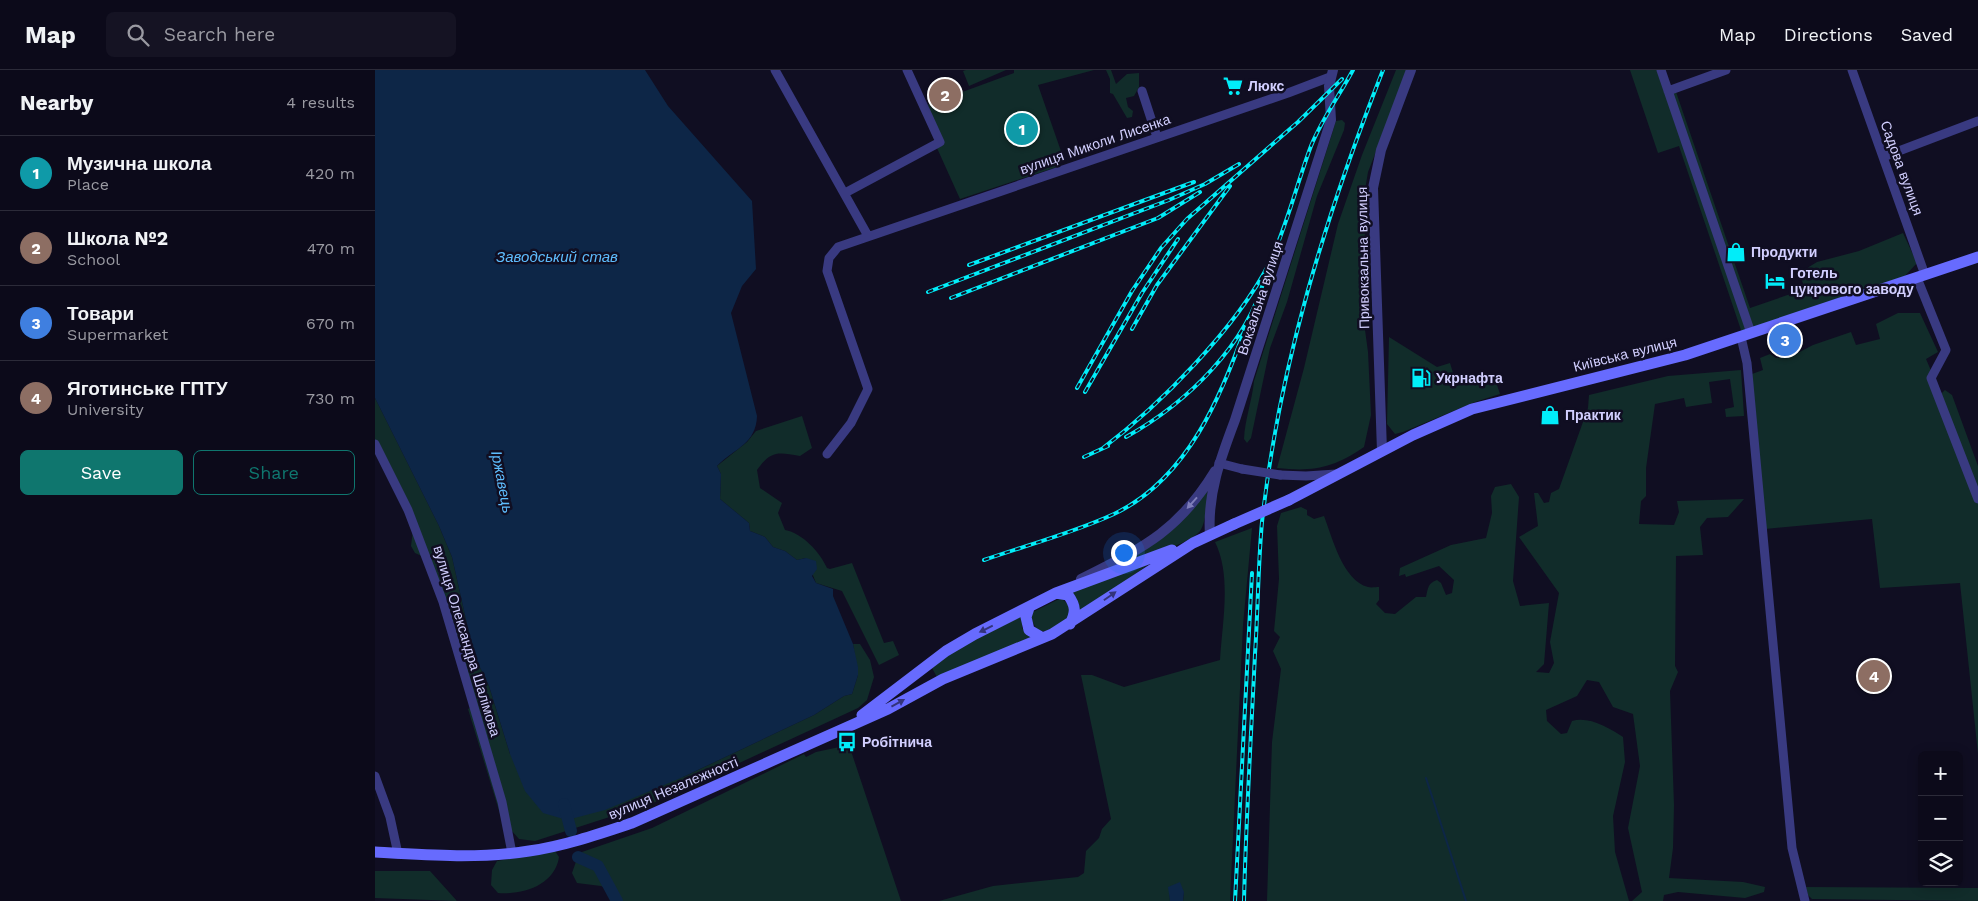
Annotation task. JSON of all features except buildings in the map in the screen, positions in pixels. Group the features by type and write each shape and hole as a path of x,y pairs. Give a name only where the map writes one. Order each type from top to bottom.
{"main road":[{"name":"Київська вулиця","path":"1234,524 1289,500 1382,451 1472,409 1685,355 1978,257"},
{"name":"вулиця Незалежності","path":"854,723 946,651 1056,593 1193,543 1234,524"},
{"name":"вулиця Незалежності","path":"375,852 398,854 512,853 546,848 632,823 889,708 943,679 1051,634 1070,624 1110,595 1193,543"},
{"path":"1056,593 1068,595 1073,602 1075,615 1070,624"},
{"path":"1029,608 1026,617 1029,630 1041,637"}],"street":[{"path":"775,70 868,236"},
{"path":"845,193 940,142 907,70"},
{"name":"Привокзальна вулиця","path":"1382,451 1373,188 1381,150 1411,70"},
{"path":"1661,70 1746,335 1747,363 1792,848 1805,901"},
{"path":"1668,91 1726,70"},
{"name":"Садова вулиця","path":"1852,70 1883,157 1946,350 1931,378 1978,499"},
{"name":"вулиця Миколи Лисенка","path":"827,454 851,423 868,389 827,271 829,258 838,247 1157,137 1331,73"},
{"name":"Вокзальна вулиця","path":"1210,535 1211,496 1219,463 1235,420 1331,120 1331,73"},
{"path":"1142,91 1157,137"},
{"path":"1883,157 1978,121"},
{"name":"вулиця Олександра Шалімова","path":"375,444 421,542 443,602 502,802 512,853"},
{"path":"1056,593 1157,538 1201,492 1219,463 1242,470 1280,474 1306,476 1341,474"},
{"path":"375,776 390,817 398,854"}],"green space":[{"path":"1006,70 969,86 963,71"},
{"path":"1014,70 1094,70 1038,85 1063,157 1057,167 960,199 937,148 927,105 1014,73"},
{"path":"1106,70 1111,70 1116,84 1127,74 1139,73 1139,87 1134,96 1126,98 1128,107 1133,111 1132,117 1127,118 1113,94 1110,93 1110,79"},
{"path":"1396,70 1408,70 1368,172 1364,196 1365,330 1371,415 1364,447 1343,460 1323,467 1313,469 1277,468 1304,368 1338,224 1362,155"},
{"path":"1630,70 1664,70 1669,87 1674,86 1750,308 1805,289 1799,273 1817,262 1859,251 1903,233 1917,263 1903,278 1742,333 1679,146 1658,153"},
{"path":"1342,120 1345,123 1344,130 1317,196 1287,302 1270,348 1251,438 1247,443 1244,439 1254,381 1336,121"},
{"path":"1898,313 1920,313 1938,352 1926,359 1941,394 1945,390 1952,395 1978,466 1978,754 1960,583 1880,588 1872,519 1765,529 1752,374 1763,370 1760,358 1770,354 1776,358 1792,356 1813,345 1851,332 1856,345 1880,339 1876,324"},
{"path":"1389,337 1437,367 1450,363 1457,386 1493,373 1500,394 1395,434 1387,424"},
{"path":"1741,370 1744,416 1726,417 1725,409 1734,407 1730,379 1709,382 1712,403 1686,407 1684,398 1655,404 1646,468 1646,496 1641,501 1639,524 1674,525 1679,512 1677,501 1744,499 1728,517 1707,518 1700,527 1703,555 1676,556 1675,666 1678,672 1670,691 1674,805 1673,848 1669,878 1743,882 1765,887 1764,892 1745,898 1678,892 1664,895 1663,901 1632,901 1642,892 1628,828 1640,766 1633,714 1613,707 1599,682 1587,680 1577,696 1546,710 1547,721 1561,734 1567,733 1572,721 1585,720 1592,721 1623,737 1625,762 1613,816 1615,852 1629,901 1267,901 1272,742 1281,669 1273,651 1280,637 1274,631 1279,579 1277,526 1281,513 1301,507 1307,510 1307,515 1314,519 1324,516 1345,567 1359,583 1369,587 1379,587 1379,600 1376,604 1385,613 1395,614 1416,597 1426,597 1430,584 1434,581 1437,580 1441,583 1446,595 1452,593 1454,580 1439,566 1406,577 1405,574 1399,576 1400,568 1451,545 1486,538 1492,513 1491,496 1495,487 1511,484 1519,497 1513,581 1520,606 1549,603 1544,664 1536,672 1549,673 1554,663 1550,642 1559,593 1519,537 1538,526 1534,493 1538,493 1544,503 1549,502 1551,493 1559,489 1588,408 1589,395 1668,376"},
{"path":"375,398 439,526 452,557 474,655 489,686 510,754 683,777 814,715 844,696 852,694 858,675 853,644 860,644 870,660 874,677 867,700 858,708 653,803 535,841 519,839 511,830 504,827 468,709 476,705 426,558 415,553 411,546 413,530 375,450"},
{"path":"802,416 812,448 800,456 780,453 767,459 757,470 760,488 782,503 778,513 785,530 798,535 810,544 827,568 830,569 852,563 884,643 893,641 899,655 879,665 842,591 816,583 806,558 797,560 785,551 773,547 765,537 750,531 749,523 720,499 721,474 717,466 747,442 756,431"},
{"path":"1208,489 1204,522 1200,531 1193,537 1166,550 1090,578 1154,544"},
{"path":"1252,528 1243,625 1230,901 1183,901 1184,892 1169,887 1170,901 939,901 993,886 1078,877 1084,873 1086,851 1099,838 1102,829 1111,819 1081,675 1092,675 1124,687 1220,660 1225,585 1220,555 1215,542"},
{"path":"1152,562 1080,613 1078,603 1069,592"},
{"path":"1061,598 1070,606 1068,622 1050,630 1041,631 1034,624 1031,616 1033,612"},
{"path":"1022,614 1022,628 1031,637 938,679 932,668 949,654"},
{"path":"849,745 901,901 617,901 612,891 601,886 577,883 572,873 579,853 652,828 804,754 806,757 816,752"},
{"path":"555,851 559,857 556,867 545,881 536,886 518,892 498,893 491,885 492,870 497,861"},
{"path":"375,871 430,871 457,901 375,898"},
{"path":"1806,887 1978,888 1978,901 1812,899 1808,895"}],"water":[{"name":"Заводський став","path":"375,70 645,70 668,106 752,201 756,269 742,286 731,313 757,416 756,425 749,439 717,466 721,474 720,499 749,523 750,531 765,537 773,547 785,551 797,560 806,558 816,561 817,569 812,576 816,583 833,589 833,596 853,644 858,675 852,694 844,696 814,715 683,777 605,810 567,820 543,813 525,791 510,754 489,686 474,655 452,557 439,526 375,398"},
{"path":"1180,882 1184,892 1183,901 1170,901 1168,887"}],"waterway":[{"path":"1426,778 1466,901"},
{"name":"Іржавець","path":"564,804 571,831"},
{"path":"578,857 598,866 617,901"}],"railway":[{"path":"1103,448 1148,410 1195,364 1217,339 1255,289 1275,250 1315,136 1353,70"},
{"path":"1244,901 1260,555 1262,522 1270,464 1280,406 1307,292 1342,180 1383,70"},
{"path":"1077,388 1132,291 1161,248 1187,219 1298,122 1342,79"},
{"path":"928,292 1169,200 1205,184 1239,164"},
{"path":"969,265 1194,182"},
{"path":"1132,329 1157,285 1230,186"},
{"path":"951,298 1158,218 1200,192"},
{"path":"1085,392 1142,293 1178,239"},
{"path":"1126,437 1171,407 1212,370 1244,326 1256,302 1265,277"},
{"path":"984,560 1066,533 1114,514 1140,499 1162,480 1182,457 1199,432 1226,378 1247,323"},
{"path":"1084,457 1108,446"},
{"path":"1235,901 1252,573"}],"place":[{"name":"Люкс","path":"1233,86"},
{"name":"Школа №2","path":"945,95"},
{"name":"Музична школа","path":"1022,129"},
{"name":"Продукти","path":"1736,252"},
{"name":"Готель цукрового заводу","path":"1775,281"},
{"name":"Товари","path":"1785,340"},
{"name":"Укрнафта","path":"1421,378"},
{"name":"Практик","path":"1550,415"},
{"name":"Яготинське ГПТУ","path":"1874,676"},
{"name":"Робітнича","path":"847,742"}]}
